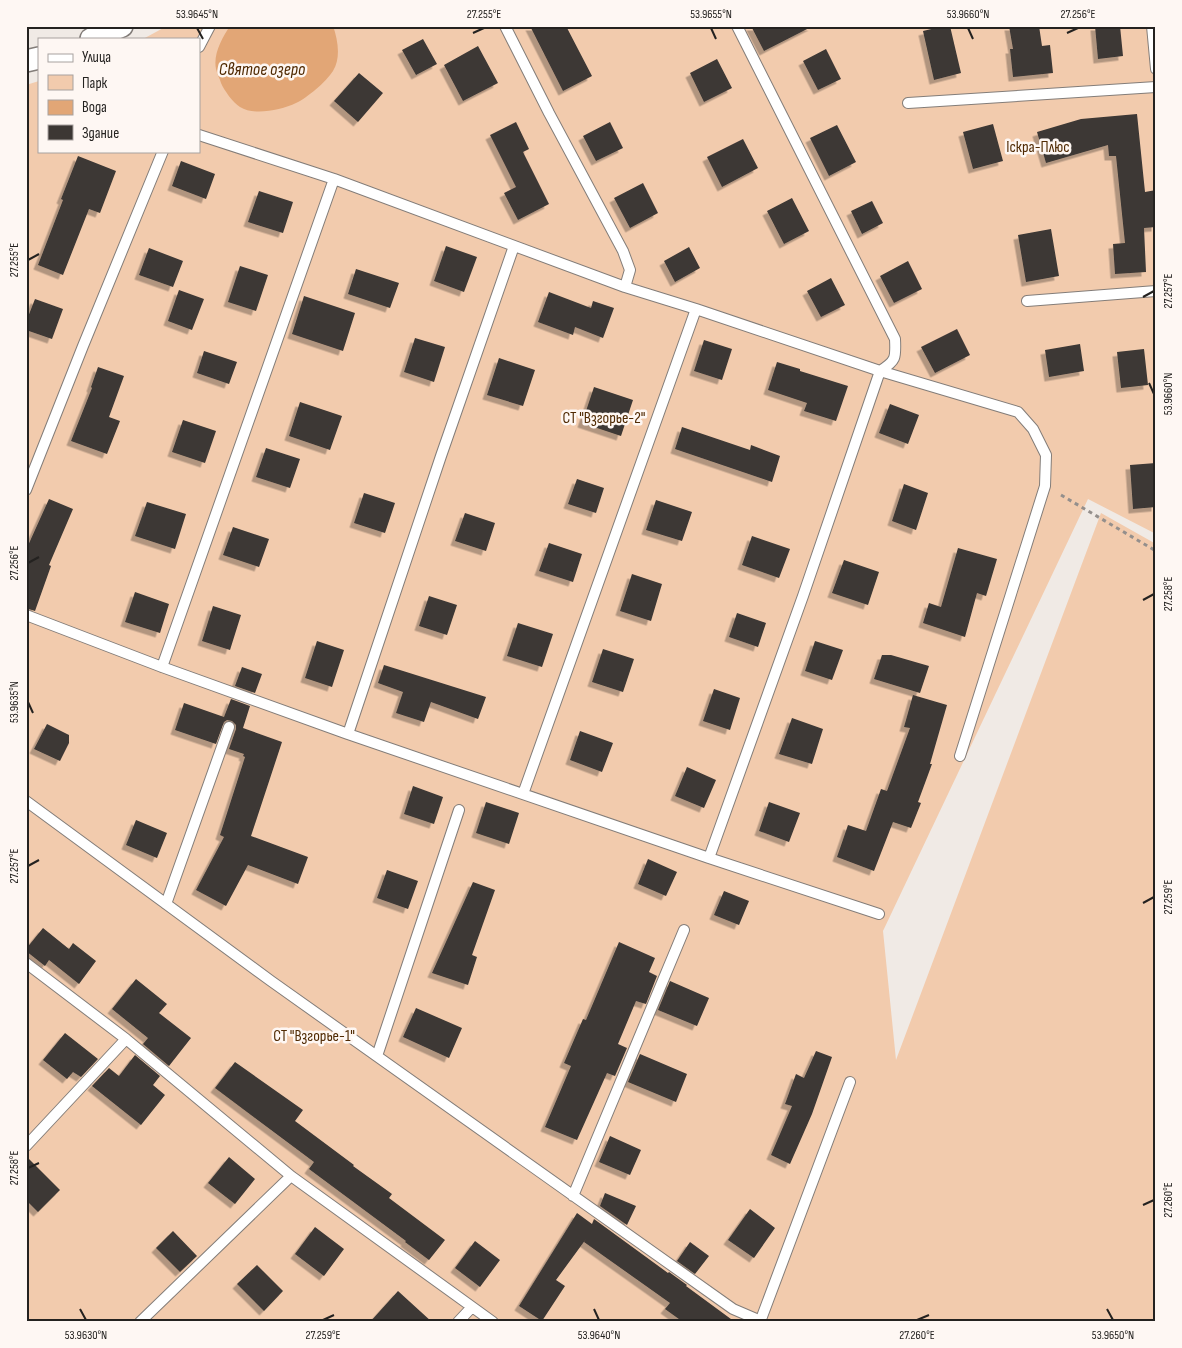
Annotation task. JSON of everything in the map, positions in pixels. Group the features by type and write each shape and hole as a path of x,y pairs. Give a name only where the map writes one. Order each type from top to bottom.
{"street":[{"path":"93,38 122,26"}],"lane":[{"path":"200,45 210,26"},
{"path":"505,26 624,251 630,270 625,287"},
{"path":"709,858 803,596 880,371 891,364 896,352 895,339 737,26"},
{"path":"1152,26 1156,68"},
{"path":"908,103 1156,87"},
{"path":"200,135 334,179 625,287 880,371 1018,412 1033,429 1046,455 1045,486 960,756"},
{"path":"26,490 164,152"},
{"path":"162,667 334,179"},
{"path":"348,734 514,246"},
{"path":"1026,301 1156,291"},
{"path":"522,794 696,309"},
{"path":"26,615 162,667 348,734 709,858 879,914"},
{"path":"166,904 229,727"},
{"path":"26,801 166,904 573,1196 733,1309 761,1321 850,1082"},
{"path":"377,1056 459,810"},
{"path":"573,1196 684,930"},
{"path":"26,963 126,1039 290,1176 493,1322"},
{"path":"26,1146 126,1039"},
{"path":"140,1322 290,1176"},
{"path":"458,1322 472,1307"}],"path":[{"path":"1045,486 1156,551"}],"green space":[{"path":"167,26 846,26 847,28 847,26 1156,26 1156,534 1088,499 883,931 896,1060 1101,513 1156,544 1156,1322 26,1322 26,85 38,81 38,152 200,152 200,38 145,38"}],"water":[{"name":"Святое озеро","path":"230,26 333,26 338,49 336,66 321,85 296,103 268,111 246,110 237,105 229,96 221,83 216,69 217,52"}],"building":[{"path":"530,26 566,26 592,76 563,91"},
{"path":"751,26 813,26 764,51"},
{"path":"950,26 961,73 934,80 923,31"},
{"path":"1009,26 1039,26 1042,46 1050,45 1053,73 1013,77 1010,49 1013,49"},
{"path":"1095,26 1120,26 1123,56 1098,59"},
{"path":"423,39 437,64 416,75 402,50"},
{"path":"478,46 498,83 463,101 444,65"},
{"path":"826,49 841,79 818,90 803,61"},
{"path":"717,59 732,88 704,102 690,73"},
{"path":"359,73 383,93 358,122 334,101"},
{"path":"1137,114 1145,192 1156,190 1156,227 1144,228 1146,272 1115,274 1113,244 1125,243 1116,156 1109,156 1108,145 1046,163 1037,132 1081,119"},
{"path":"516,122 529,149 523,152 549,204 518,220 504,193 516,187 490,135"},
{"path":"610,122 623,148 596,161 583,136"},
{"path":"993,124 1003,161 973,169 963,132"},
{"path":"837,125 856,162 829,176 810,138"},
{"path":"743,139 758,168 722,187 707,157"},
{"path":"78,156 116,171 100,213 89,209 63,275 38,265"},
{"path":"181,161 215,174 206,199 172,186"},
{"path":"643,183 658,213 630,228 614,198"},
{"path":"259,191 293,202 283,233 248,222"},
{"path":"792,198 809,231 784,244 767,211"},
{"path":"872,201 883,223 862,234 851,211"},
{"path":"1051,229 1059,276 1026,282 1018,235"},
{"path":"446,246 477,257 464,292 434,281"},
{"path":"689,247 700,268 675,282 664,261"},
{"path":"149,248 183,261 173,287 139,275"},
{"path":"908,261 922,289 894,303 880,276"},
{"path":"240,266 268,275 256,311 228,302"},
{"path":"356,269 399,283 390,308 348,294"},
{"path":"831,278 845,305 821,317 807,291"},
{"path":"179,290 204,299 192,330 168,321"},
{"path":"549,292 591,308 593,301 614,308 603,338 575,327 573,335 538,322"},
{"path":"304,296 355,313 343,351 292,334"},
{"path":"35,299 63,309 52,339 26,330 26,322"},
{"path":"957,329 970,355 935,373 921,347"},
{"path":"415,338 445,347 434,382 404,372"},
{"path":"704,340 732,349 722,380 694,371"},
{"path":"1080,344 1084,371 1049,377 1045,350"},
{"path":"1144,349 1148,385 1121,388 1117,352"},
{"path":"204,351 237,362 229,384 197,373"},
{"path":"499,358 535,370 523,406 487,395"},
{"path":"777,362 848,386 836,421 804,411 807,403 768,390"},
{"path":"98,367 124,376 109,417 120,421 107,454 71,441 92,388"},
{"path":"594,387 633,400 621,436 582,423"},
{"path":"300,402 342,416 330,450 289,436"},
{"path":"890,404 919,415 908,444 879,433"},
{"path":"183,420 216,431 205,463 172,452"},
{"path":"682,427 750,450 751,445 780,456 772,482 675,449"},
{"path":"266,448 300,459 290,488 256,477"},
{"path":"1156,463 1156,507 1133,509 1130,465"},
{"path":"577,479 604,488 596,513 568,504"},
{"path":"904,484 928,493 916,530 892,521"},
{"path":"364,493 395,503 385,533 354,523"},
{"path":"49,499 73,509 49,565 51,566 35,611 26,608 26,550"},
{"path":"656,500 692,512 682,541 646,530"},
{"path":"147,502 186,514 175,549 135,536"},
{"path":"465,513 495,523 486,551 455,541"},
{"path":"233,527 269,539 259,567 223,555"},
{"path":"752,536 790,549 779,578 742,565"},
{"path":"549,543 582,554 573,582 539,571"},
{"path":"958,548 997,559 986,596 977,593 965,637 923,623 929,603 941,607"},
{"path":"844,560 879,572 868,605 832,593"},
{"path":"632,574 662,584 651,621 620,611"},
{"path":"135,592 169,604 160,633 125,622"},
{"path":"429,596 457,605 447,635 419,626"},
{"path":"213,606 241,615 230,650 202,641"},
{"path":"737,613 766,623 758,647 729,637"},
{"path":"518,623 553,634 542,667 507,656"},
{"path":"317,641 344,650 332,687 305,678"},
{"path":"815,641 843,650 832,680 805,671"},
{"path":"603,649 634,659 623,692 592,682"},
{"path":"882,655 891,655 929,666 920,693 874,679"},
{"path":"384,665 486,697 478,719 431,702 424,722 396,713 403,692 378,683"},
{"path":"242,667 262,674 255,693 235,686"},
{"path":"714,689 740,698 730,730 703,721"},
{"path":"913,695 947,705 930,764 932,764 918,802 921,803 911,828 893,822 874,871 837,857 848,825 866,831 881,789 887,791 910,728 904,727"},
{"path":"231,699 250,706 243,728 282,742 251,836 308,857 298,884 248,865 226,906 196,890 224,837 220,835 245,757 243,756 244,754 229,749 236,725 232,721 227,720 224,722 216,744 175,730 184,703 224,717"},
{"path":"792,718 823,729 812,764 779,754"},
{"path":"47,724 69,735 69,743 60,761 34,749"},
{"path":"580,731 613,743 602,772 570,760"},
{"path":"687,767 716,780 704,808 675,796"},
{"path":"413,786 443,797 434,824 404,814"},
{"path":"486,802 519,813 509,844 476,833"},
{"path":"769,802 800,813 789,842 759,831"},
{"path":"136,820 167,833 157,858 126,845"},
{"path":"648,859 677,872 666,896 638,884"},
{"path":"387,870 418,881 408,909 377,898"},
{"path":"473,882 495,890 472,955 477,957 468,985 432,973"},
{"path":"724,891 749,901 739,925 714,915"},
{"path":"43,928 69,949 73,943 96,961 79,984 49,960 45,966 26,951"},
{"path":"619,942 655,958 649,972 657,976 646,1004 636,1001 618,1044 627,1048 615,1076 607,1073 577,1140 545,1127 571,1066 564,1063 583,1019 586,1020"},
{"path":"136,979 167,1004 159,1013 191,1038 169,1066 143,1044 148,1038 112,1009"},
{"path":"670,981 709,998 697,1026 658,1010"},
{"path":"416,1008 462,1028 449,1058 403,1037"},
{"path":"65,1033 98,1059 81,1077 73,1072 67,1079 43,1060"},
{"path":"816,1051 832,1057 812,1114 790,1164 771,1155 792,1106 785,1104 796,1074 804,1078"},
{"path":"640,1054 687,1074 676,1102 628,1082"},
{"path":"135,1055 160,1076 153,1085 165,1095 141,1125 92,1086 109,1068 119,1076"},
{"path":"235,1062 303,1110 295,1121 392,1194 389,1198 445,1240 429,1260 309,1169 314,1162 215,1088"},
{"path":"610,1136 641,1150 630,1175 599,1162"},
{"path":"26,1156 60,1190 38,1212 26,1200"},
{"path":"229,1157 255,1179 235,1204 208,1183"},
{"path":"605,1193 636,1206 627,1225 600,1206"},
{"path":"750,1209 775,1228 754,1258 728,1240"},
{"path":"577,1213 592,1224 594,1219 687,1285 735,1322 683,1322 665,1309 670,1303 584,1242 586,1239 556,1280 565,1286 542,1321 519,1306"},
{"path":"315,1227 344,1249 324,1276 295,1254"},
{"path":"173,1231 197,1256 180,1272 156,1248"},
{"path":"475,1241 500,1260 480,1287 455,1268"},
{"path":"690,1242 709,1256 695,1274 677,1261"},
{"path":"257,1265 283,1291 264,1311 237,1284"},
{"path":"398,1291 432,1322 370,1322"}],"park label":[{"name":"Іскра-Плюс","path":"1038,146"},
{"name":"СТ \"Взгорье-2\"","path":"604,417"},
{"name":"СТ \"Взгорье-1\"","path":"314,1035"}]}
